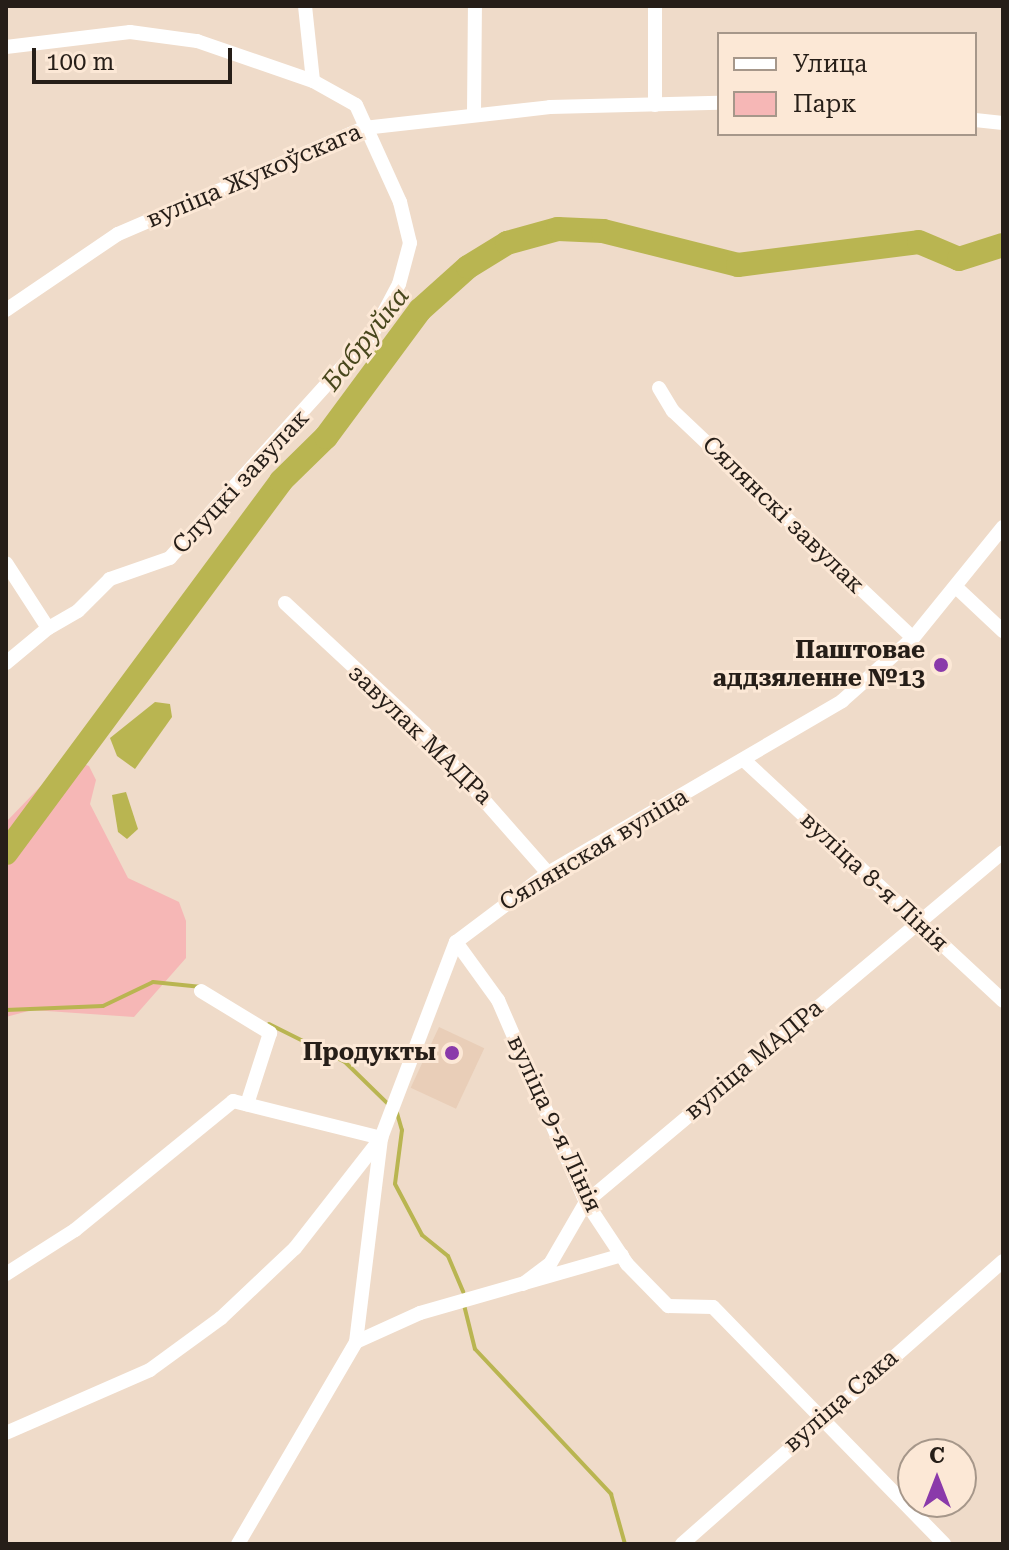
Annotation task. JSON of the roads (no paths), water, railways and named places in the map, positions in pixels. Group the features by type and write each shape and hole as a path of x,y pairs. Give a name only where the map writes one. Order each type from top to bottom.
{"street":[{"path":"305,6 313,81"},
{"path":"474,114 475,6"},
{"path":"655,6 655,105"},
{"name":"Слуцкі завулак","path":"6,47 130,32 197,41 313,81 356,105 400,202 410,243 399,284 373,333 170,558 110,579 78,611 48,628 6,663"},
{"name":"вуліца Жукоўскага","path":"6,310 118,234 364,128 474,114 717,103"},
{"path":"977,120 1003,123"},
{"name":"Сялянскі завулак","path":"659,388 673,411 913,638"},
{"name":"Сялянская вуліца","path":"456,942 548,873 745,761 842,701 913,638 957,588 1003,527"},
{"path":"6,563 48,628"},
{"path":"957,588 1003,631"},
{"name":"завулак МАДРа","path":"285,603 424,732 548,873"},
{"name":"вуліца 8-я Лінія","path":"745,761 1003,1001"},
{"name":"вуліца МАДРа","path":"523,1284 550,1264 586,1202 1003,852"},
{"path":"238,1544 356,1342 381,1138 456,942"},
{"name":"вуліца 9-я Лінія","path":"456,942 498,1000 586,1202 622,1255 668,1306 713,1307 944,1544"},
{"path":"201,991 270,1033 247,1104"},
{"path":"6,1274 75,1230 233,1101 381,1138"},
{"path":"6,1433 150,1370 221,1318 295,1248 381,1138"},
{"name":"вуліца МАДРа","path":"356,1342 420,1313 622,1255"},
{"name":"вуліца Сака","path":"682,1544 819,1419 1003,1261"}],"waterway":[{"name":"Бабруйка","path":"6,853 281,481 326,437 420,310 468,267 507,243 558,229 603,231 738,265 919,242 959,259 1003,245"},
{"path":"6,1010 103,1006 153,982 202,987"},
{"path":"269,1024 345,1062 388,1104"},
{"path":"397,1113 402,1130 395,1184 422,1235 448,1256 463,1292"},
{"path":"464,1305 475,1349 611,1494 625,1544"}],"place":[{"name":"Паштовае аддзяленне №13","path":"941,665"},
{"name":"Продукты","path":"452,1053"}]}
